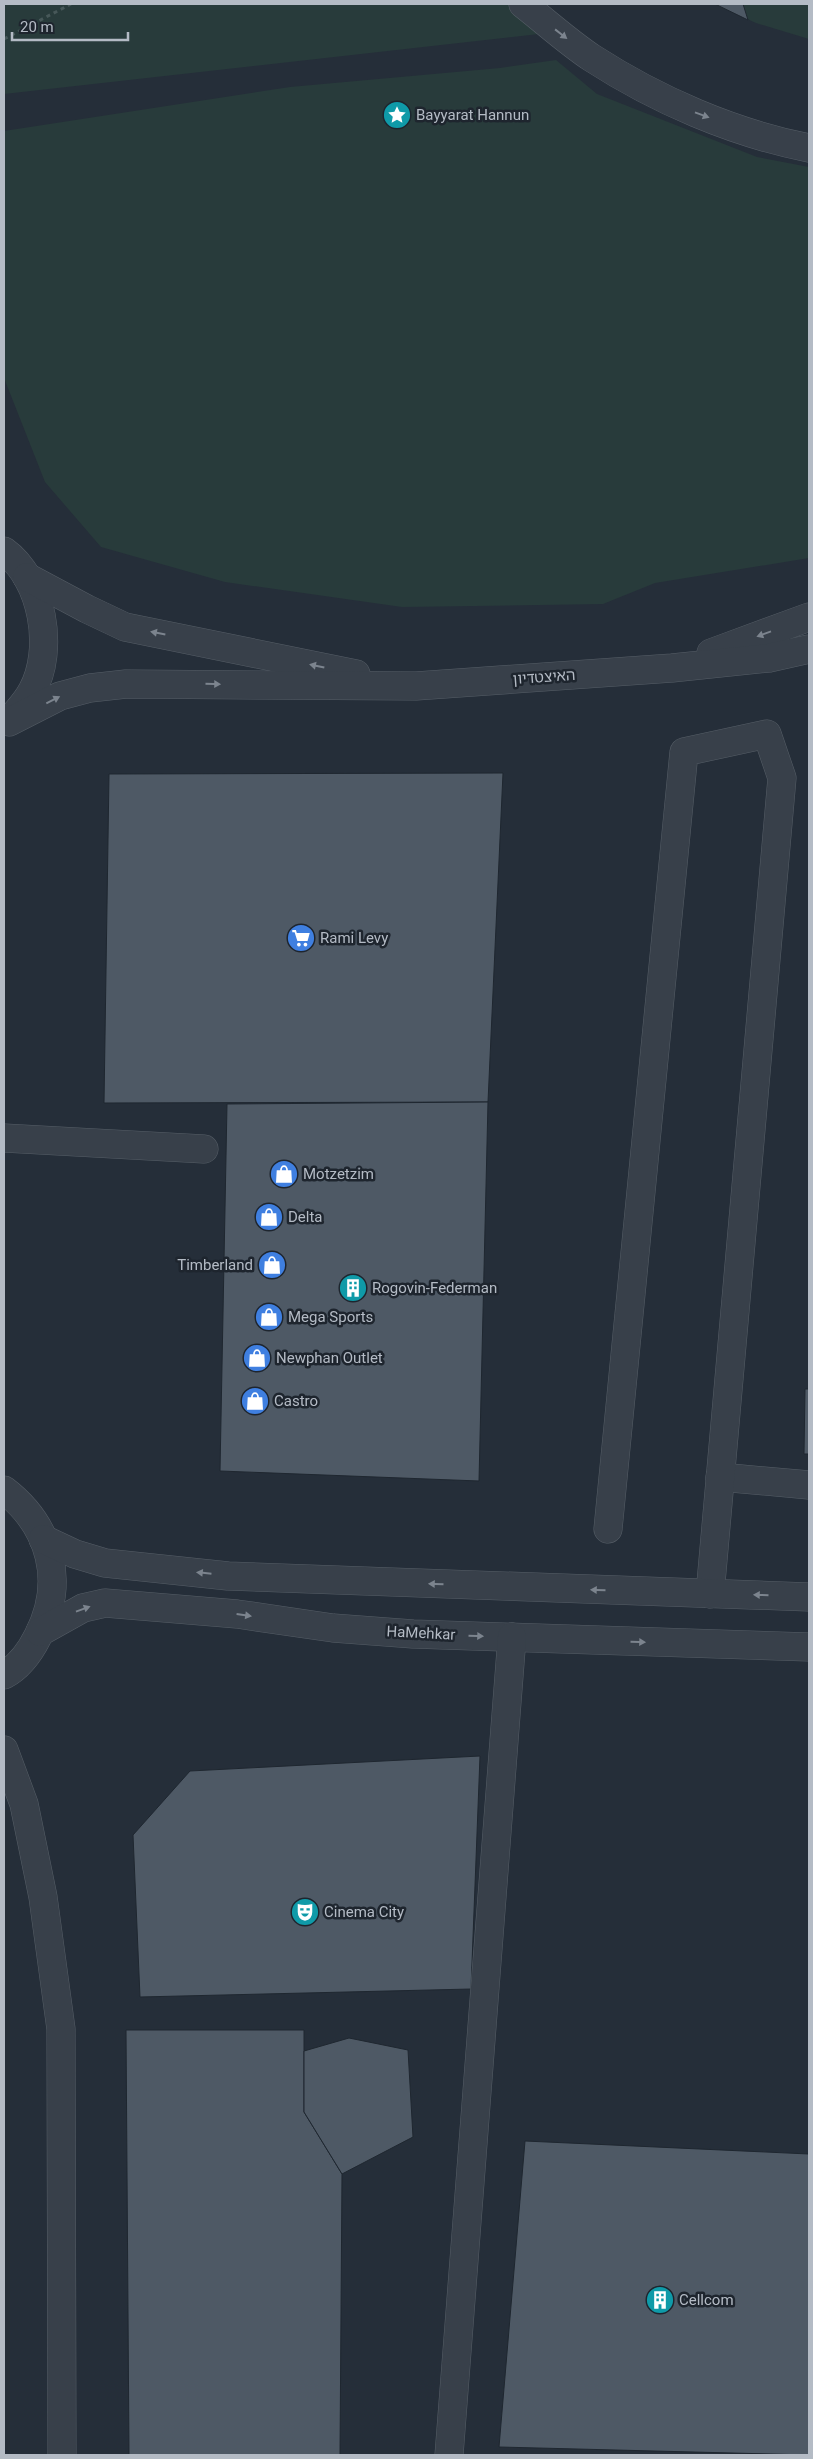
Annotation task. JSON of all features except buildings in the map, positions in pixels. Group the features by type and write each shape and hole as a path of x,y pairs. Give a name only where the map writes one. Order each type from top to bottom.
{"street":[{"path":"523,4 592,58 680,107 775,142 809,148"},
{"path":"4,551 27,577 86,610 125,627 416,686"},
{"path":"6,724 32,691 44,653 42,614 27,577"},
{"path":"672,668 809,617"},
{"path":"672,668 769,658 809,650"},
{"name":"האיצטדיון","path":"416,686 672,668"},
{"path":"6,724 60,696 90,688 126,684 416,686"},
{"path":"608,1529 684,752 767,734 782,778 710,1594"},
{"path":"4,1138 204,1148"},
{"path":"720,1477 809,1485"},
{"path":"4,1490 20,1502 39,1527 50,1557 53,1587 47,1620 31,1649 4,1675"},
{"path":"43,1538 75,1554 105,1563 228,1576 809,1597"},
{"name":"HaMehkar","path":"40,1632 83,1608 104,1602 237,1614 333,1628 413,1634 809,1648"},
{"path":"449,2455 512,1637"},
{"path":"4,1750 24,1804 43,1897 60,2021 62,2455"}],"path":[{"path":"4,39 72,4"}],"shaded area":[{"path":"4,4 509,4 539,34 4,94"},
{"path":"715,4 809,4 809,39 756,23"},
{"path":"556,60 597,94 757,157 809,167 809,558 655,583 603,604 402,607 225,582 101,547 45,482 4,378 4,131 290,87 500,68"}],"place":[{"name":"Bayyarat Hannun","path":"397,115"},
{"name":"Rami Levy","path":"301,938"},
{"name":"Motzetzim","path":"284,1174"},
{"name":"Delta","path":"269,1217"},
{"name":"Timberland","path":"272,1265"},
{"name":"Rogovin-Federman","path":"353,1288"},
{"name":"Mega Sports","path":"269,1317"},
{"name":"Newphan Outlet","path":"257,1358"},
{"name":"Castro","path":"255,1401"},
{"name":"Cinema City","path":"305,1912"},
{"name":"Cellcom","path":"660,2300"}]}
